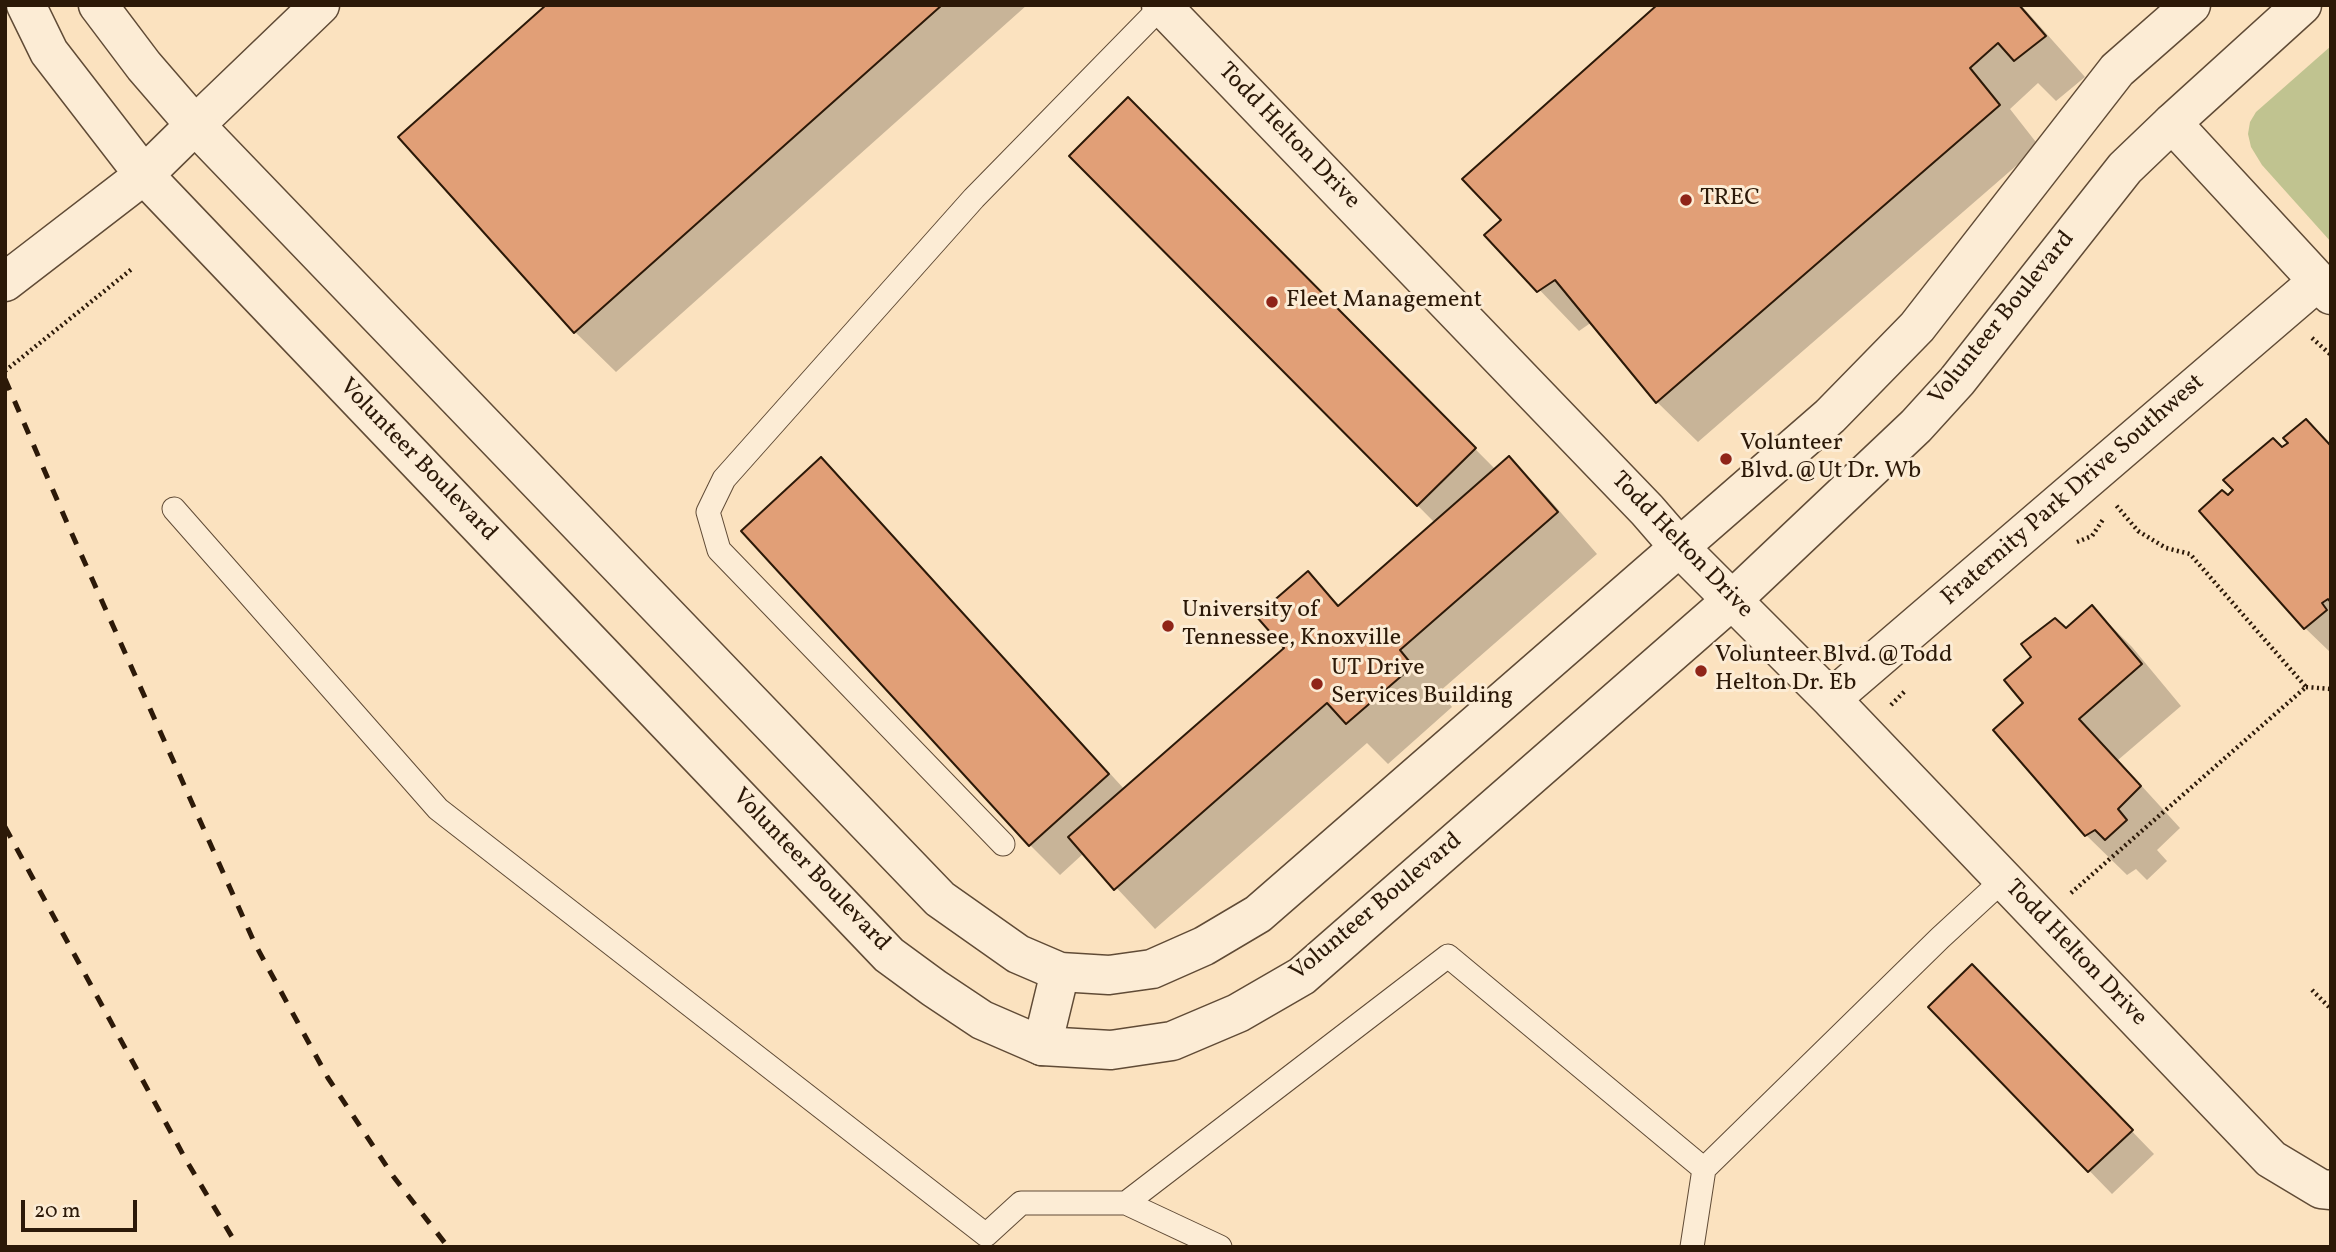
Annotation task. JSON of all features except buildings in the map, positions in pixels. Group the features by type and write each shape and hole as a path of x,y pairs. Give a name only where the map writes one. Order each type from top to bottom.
{"street":[{"name":"Volunteer Boulevard","path":"26,5 49,52 144,175 889,955 982,1020 1042,1046 1111,1050 1172,1041 1238,1013 1302,976 1732,600 1916,426 1957,381 2125,168 2302,5"},
{"path":"98,5 144,66 195,125 940,899 1018,954 1060,972 1109,975 1152,969 1204,946 1258,914 1830,416 1917,327 2117,70 2191,5"},
{"path":"5,282 144,175 320,5"},
{"name":"Todd Helton Drive","path":"1161,6 2271,1159 2321,1189 2331,1190"},
{"name":"Fraternity Park Drive Southwest","path":"1831,699 2324,289 2172,122"},
{"path":"1042,1046 1060,972"}],"lane":[{"path":"1003,844 719,550 708,512 724,479 946,230 1161,6"},
{"path":"174,509 438,809 986,1235 1020,1203 1126,1203 1220,1247"},
{"path":"1692,1247 1704,1169 2004,879"},
{"path":"1126,1203 1448,956 1704,1169"}],"path":[{"path":"5,371 133,268"},
{"path":"2308,335 2331,355"},
{"path":"2115,504 2138,531 2166,548 2190,554 2306,687 2331,689"},
{"path":"2063,900 2306,687"},
{"path":"2312,990 2331,1009"}],"green space":[{"path":"2331,46 2331,242 2262,165 2251,147 2248,134 2250,122 2256,112"}],"railway":[{"path":"5,379 255,944 328,1078 393,1176 448,1247"},
{"path":"5,827 186,1160 238,1247"}],"place":[{"name":"TREC","path":"1686,200"},
{"name":"Fleet Management","path":"1272,302"},
{"name":"Volunteer Blvd.@Ut Dr. Wb","path":"1726,459"},
{"name":"University of Tennessee, Knoxville","path":"1168,626"},
{"name":"Volunteer Blvd.@Todd Helton Dr. Eb","path":"1701,671"},
{"name":"UT Drive Services Building","path":"1317,684"}]}
